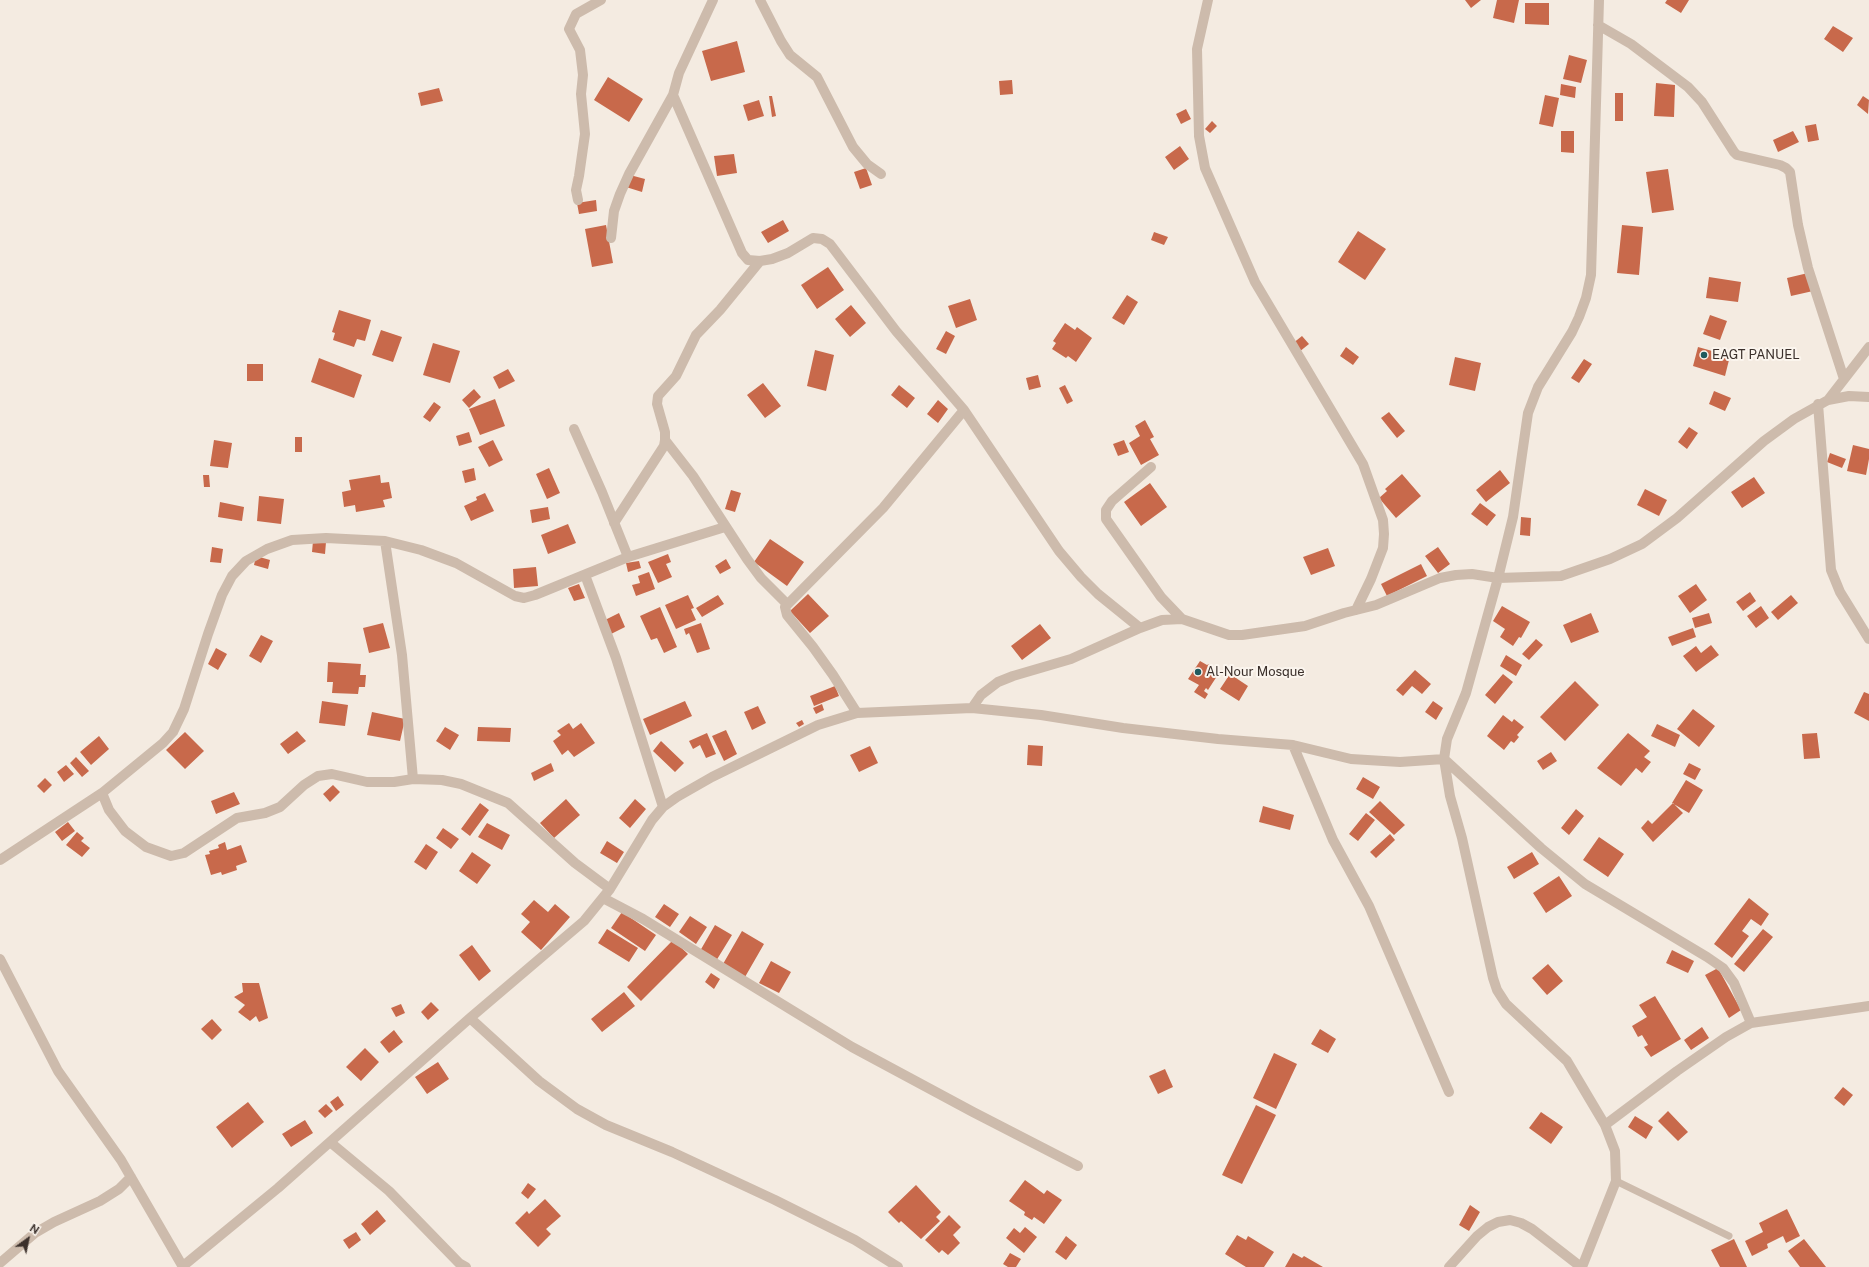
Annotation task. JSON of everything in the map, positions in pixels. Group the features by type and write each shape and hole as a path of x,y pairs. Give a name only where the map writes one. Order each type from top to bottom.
{"street":[{"path":"578,200 576,190 585,134 581,94 583,75 580,50 569,29 576,14 601,0"},
{"path":"611,238 614,211 620,194 629,174 673,95 679,73 713,0"},
{"path":"760,0 790,55 816,77 853,147 867,164 881,174"},
{"path":"1208,0 1197,49 1199,136 1205,168 1255,282 1363,464 1383,520 1383,548 1371,579 1356,610"},
{"path":"1449,1267 1477,1236 1488,1227 1498,1222 1510,1220 1521,1223 1532,1229 1582,1267 1616,1180 1615,1151 1605,1125 1566,1061 1506,1004 1497,990 1493,978 1462,838 1450,796 1444,759 1447,739 1466,694 1513,517 1528,413 1538,387 1572,332 1586,298 1590,275 1599,0"},
{"path":"1598,25 1631,44 1688,87 1702,102 1736,155 1780,165 1790,172 1798,225 1808,268 1844,379"},
{"path":"673,95 742,253 748,260 760,261 788,253 812,238 819,238 830,244 896,331 964,410 1059,550 1081,577 1098,594 1140,628"},
{"path":"760,261 724,306 696,335 676,376 658,396 657,404 665,440 693,476 725,527 761,578 787,604"},
{"path":"1828,400 1869,347"},
{"path":"972,708 981,695 998,682 1071,659 1140,628 1162,620 1182,619 1229,635 1242,636 1305,626 1376,605 1440,578 1472,574 1498,578 1562,576 1610,560 1642,544 1677,518 1764,442 1794,419 1818,404 1828,400 1849,396 1869,396"},
{"path":"1818,404 1830,570 1844,598 1869,639"},
{"path":"857,713 814,646 787,615 784,609 787,604 887,503 964,410"},
{"path":"574,429 602,492 628,557"},
{"path":"614,523 660,451 665,440"},
{"path":"1151,467 1112,501 1106,510 1106,519 1161,597 1182,619"},
{"path":"0,860 102,793 151,755 173,732 184,709 222,595 232,576 246,561 267,549 292,540 326,538 385,541 421,550 456,564 519,598 535,595 628,557 725,527"},
{"path":"385,541 402,655 413,779"},
{"path":"585,575 616,658 663,807"},
{"path":"0,959 58,1071 121,1160 183,1267 278,1188 470,1018 584,922 604,898 652,820 663,807 677,797 712,777 818,725 857,713 972,708 1041,715 1162,732 1293,745 1351,759 1400,762 1444,759 1541,848 1585,884 1723,968 1734,983 1751,1023"},
{"path":"1293,745 1333,840 1375,920 1449,1092"},
{"path":"102,793 109,810 125,831 146,847 171,856 184,853 237,818 265,813 280,807 304,785 318,776 332,774 367,782 394,782 413,779 442,780 461,784 508,803 575,863 610,889"},
{"path":"604,898 643,920 852,1047 1078,1166"},
{"path":"1605,1125 1677,1071 1726,1037 1751,1023 1869,1006"},
{"path":"470,1018 539,1081 577,1109 606,1126 672,1152 775,1200 854,1240 898,1267"},
{"path":"330,1142 389,1191 454,1257 466,1267"},
{"path":"0,1263 35,1233 54,1222 100,1201 119,1189 131,1177"}],"lane":[{"path":"1616,1180 1729,1236"}],"building":[{"path":"1465,0 1481,0 1471,8"},
{"path":"1497,0 1519,0 1514,23 1493,18"},
{"path":"1667,0 1689,0 1681,13 1665,3"},
{"path":"1525,3 1549,3 1549,25 1525,24"},
{"path":"1833,26 1853,38 1843,52 1824,39"},
{"path":"737,41 745,72 711,81 702,51"},
{"path":"1569,55 1587,60 1581,83 1563,79"},
{"path":"608,77 643,99 629,122 594,100"},
{"path":"1012,80 1013,94 1000,95 999,81"},
{"path":"1656,83 1675,85 1674,117 1654,116"},
{"path":"1561,84 1576,87 1575,98 1560,95"},
{"path":"439,88 443,101 421,106 418,93"},
{"path":"1615,93 1623,93 1623,121 1615,121"},
{"path":"1545,95 1559,98 1553,127 1539,124"},
{"path":"769,96 772,96 776,116 772,117"},
{"path":"1863,96 1869,100 1868,114 1857,105"},
{"path":"759,100 764,116 748,121 743,105"},
{"path":"1186,109 1191,119 1181,124 1176,114"},
{"path":"1212,121 1217,126 1210,133 1205,129"},
{"path":"1816,124 1819,140 1808,142 1805,126"},
{"path":"1561,131 1574,131 1574,153 1561,152"},
{"path":"1793,131 1799,142 1778,152 1773,140"},
{"path":"1180,146 1189,159 1174,170 1165,157"},
{"path":"734,154 737,173 717,176 714,156"},
{"path":"866,168 872,185 860,189 854,172"},
{"path":"1668,169 1674,210 1652,213 1646,172"},
{"path":"630,175 645,179 642,192 626,187"},
{"path":"596,200 597,211 579,214 577,203"},
{"path":"783,220 789,231 768,243 761,232"},
{"path":"606,225 613,263 592,267 585,229"},
{"path":"1622,225 1643,227 1639,275 1617,273"},
{"path":"1358,231 1386,249 1365,280 1338,262"},
{"path":"1154,232 1168,237 1164,245 1151,240"},
{"path":"828,267 844,290 817,309 801,285"},
{"path":"1808,273 1813,291 1791,296 1787,278"},
{"path":"1709,277 1741,282 1738,302 1706,298"},
{"path":"1127,295 1138,302 1124,325 1112,318"},
{"path":"970,299 977,320 956,328 948,306"},
{"path":"851,305 866,323 850,337 835,319"},
{"path":"339,310 371,320 365,341 357,339 354,347 333,340 335,333 332,332"},
{"path":"1710,315 1727,321 1720,340 1703,334"},
{"path":"1065,323 1075,330 1077,327 1092,338 1076,362 1068,356 1066,358 1052,349 1056,343 1053,341"},
{"path":"381,330 402,337 393,362 372,355"},
{"path":"946,331 955,336 946,354 936,349"},
{"path":"1302,336 1309,344 1299,352 1292,344"},
{"path":"433,343 460,351 450,383 423,375"},
{"path":"1346,347 1359,357 1353,365 1340,356"},
{"path":"1698,347 1730,356 1725,376 1693,366"},
{"path":"815,350 834,355 826,391 807,386"},
{"path":"1455,357 1481,363 1475,391 1449,385"},
{"path":"319,358 362,375 354,398 311,382"},
{"path":"1584,359 1592,364 1579,383 1571,378"},
{"path":"247,364 263,364 263,381 247,381"},
{"path":"508,369 515,381 499,389 493,377"},
{"path":"1038,375 1041,387 1029,390 1026,378"},
{"path":"763,383 781,406 765,418 747,395"},
{"path":"899,385 915,398 907,408 891,395"},
{"path":"1065,385 1073,401 1067,404 1059,388"},
{"path":"474,389 481,397 469,408 462,400"},
{"path":"1714,391 1731,398 1725,411 1709,404"},
{"path":"495,399 505,426 480,435 469,409"},
{"path":"938,400 948,409 938,423 927,414"},
{"path":"434,402 441,407 430,422 423,417"},
{"path":"1389,412 1405,431 1397,438 1381,418"},
{"path":"1145,420 1154,437 1150,439 1159,455 1141,465 1129,443 1140,436 1135,426"},
{"path":"1689,427 1698,433 1687,449 1678,442"},
{"path":"469,432 472,442 459,446 456,436"},
{"path":"295,437 302,437 302,452 295,452"},
{"path":"214,440 232,443 228,468 210,466"},
{"path":"493,440 503,460 489,467 478,447"},
{"path":"1124,440 1129,452 1118,456 1113,444"},
{"path":"1853,445 1869,449 1866,475 1847,471"},
{"path":"1830,453 1846,459 1842,468 1827,462"},
{"path":"474,468 476,480 465,483 462,471"},
{"path":"549,468 560,493 547,499 536,474"},
{"path":"1500,470 1510,483 1486,502 1476,490"},
{"path":"1402,474 1421,496 1396,518 1379,498 1387,491 1385,489"},
{"path":"203,475 209,475 210,487 204,487"},
{"path":"380,475 381,483 389,482 392,498 383,500 385,507 356,512 355,505 344,507 342,492 351,490 349,480"},
{"path":"1754,477 1765,493 1742,508 1731,492"},
{"path":"1150,483 1167,507 1141,526 1124,502"},
{"path":"1645,489 1667,500 1659,516 1637,505"},
{"path":"731,490 741,493 735,512 725,509"},
{"path":"485,493 494,511 471,521 464,506 477,500 476,497"},
{"path":"259,496 284,499 281,524 257,521"},
{"path":"220,502 244,507 242,521 218,517"},
{"path":"1480,503 1496,515 1487,526 1471,514"},
{"path":"548,507 550,519 532,523 530,510"},
{"path":"1521,517 1531,518 1530,536 1520,535"},
{"path":"568,524 576,543 548,554 541,535"},
{"path":"770,539 804,562 787,586 754,562"},
{"path":"313,541 326,542 325,554 312,552"},
{"path":"212,547 223,549 221,563 210,562"},
{"path":"1438,547 1450,564 1438,573 1425,556"},
{"path":"1328,548 1335,566 1311,575 1303,557"},
{"path":"668,554 671,562 666,564 672,577 658,583 648,562"},
{"path":"256,556 270,560 268,569 254,565"},
{"path":"726,559 731,568 720,574 715,566"},
{"path":"639,561 641,568 628,572 626,563"},
{"path":"1421,564 1427,576 1387,596 1381,584"},
{"path":"536,567 538,586 514,588 513,569"},
{"path":"649,572 655,589 636,596 632,585 640,583 638,576"},
{"path":"579,584 585,598 574,601 568,588"},
{"path":"1696,584 1707,600 1690,613 1678,596"},
{"path":"1750,592 1756,601 1743,611 1736,602"},
{"path":"808,594 829,616 810,633 790,611"},
{"path":"688,595 694,608 691,609 696,620 676,629 665,605"},
{"path":"718,595 724,604 702,617 696,608"},
{"path":"1791,595 1798,603 1778,620 1771,612"},
{"path":"1502,606 1530,622 1521,638 1519,637 1513,646 1500,637 1505,629 1493,621"},
{"path":"1761,606 1769,618 1756,628 1747,616"},
{"path":"660,607 677,647 664,653 657,638 651,640 640,616"},
{"path":"619,613 625,627 611,634 605,620"},
{"path":"1591,613 1599,632 1571,643 1563,625"},
{"path":"1709,613 1712,623 1695,628 1692,618"},
{"path":"383,623 390,648 369,653 363,628"},
{"path":"701,623 710,649 697,653 689,633 686,635 684,629"},
{"path":"1040,624 1051,638 1022,660 1011,646"},
{"path":"1693,628 1696,637 1672,646 1668,637"},
{"path":"261,635 273,641 261,663 249,656"},
{"path":"1536,639 1543,645 1529,660 1522,654"},
{"path":"1711,645 1719,655 1696,672 1683,656 1696,646 1701,653"},
{"path":"216,648 227,654 218,670 208,664"},
{"path":"1506,655 1522,665 1516,676 1500,666"},
{"path":"1200,661 1207,665 1209,664 1219,673 1208,690 1206,688 1204,691 1208,694 1205,699 1194,692 1199,685 1188,679"},
{"path":"328,662 361,664 360,675 366,675 365,687 359,687 358,694 332,693 333,682 327,682"},
{"path":"1415,670 1431,684 1422,694 1412,686 1403,696 1396,690"},
{"path":"1230,674 1248,686 1239,701 1220,689"},
{"path":"1503,674 1513,682 1495,704 1485,695"},
{"path":"1575,681 1599,705 1565,741 1540,717"},
{"path":"835,686 839,696 814,706 810,696"},
{"path":"1864,692 1869,694 1869,721 1854,713"},
{"path":"322,701 348,705 345,726 319,723"},
{"path":"685,701 692,716 650,735 643,719"},
{"path":"1433,701 1443,708 1436,720 1425,712"},
{"path":"822,704 824,710 816,714 813,708"},
{"path":"758,706 766,723 752,730 744,712"},
{"path":"1693,709 1715,726 1699,747 1677,729"},
{"path":"372,712 405,719 400,741 367,735"},
{"path":"1503,715 1512,722 1514,719 1524,727 1517,735 1519,737 1514,743 1511,741 1504,750 1487,736"},
{"path":"802,720 804,724 799,727 796,723"},
{"path":"569,723 573,729 581,723 595,743 574,757 568,750 562,755 553,741 561,735 557,731"},
{"path":"1657,724 1680,735 1675,747 1651,736"},
{"path":"445,727 459,735 450,750 436,741"},
{"path":"478,727 511,728 510,742 477,741"},
{"path":"726,730 737,754 724,761 712,736"},
{"path":"297,731 306,741 288,754 280,744"},
{"path":"185,732 204,751 185,769 166,750"},
{"path":"707,733 716,754 706,758 700,745 693,749 689,741"},
{"path":"1628,733 1650,751 1644,757 1651,762 1642,773 1636,768 1621,786 1597,768"},
{"path":"1817,733 1820,758 1804,759 1802,734"},
{"path":"99,736 109,749 91,765 80,752"},
{"path":"661,741 684,763 675,772 653,751"},
{"path":"1028,745 1043,746 1042,766 1027,765"},
{"path":"870,746 878,763 859,772 850,755"},
{"path":"1551,752 1557,761 1543,770 1537,761"},
{"path":"76,757 89,771 82,777 70,763"},
{"path":"551,763 554,771 534,781 531,773"},
{"path":"1689,763 1701,769 1695,780 1683,774"},
{"path":"66,765 74,774 64,782 57,772"},
{"path":"1363,777 1380,787 1373,799 1356,789"},
{"path":"45,778 52,785 44,793 37,786"},
{"path":"1686,780 1703,790 1689,813 1672,803"},
{"path":"333,785 340,792 330,802 323,794"},
{"path":"234,792 240,804 216,814 211,801"},
{"path":"566,799 580,815 554,838 540,823"},
{"path":"635,799 646,809 630,828 619,818"},
{"path":"1380,801 1405,825 1394,835 1369,812"},
{"path":"480,803 489,810 470,836 461,829"},
{"path":"1673,803 1683,813 1653,842 1641,828 1648,820 1652,824"},
{"path":"1263,806 1294,815 1290,830 1259,822"},
{"path":"1576,809 1584,816 1569,835 1561,828"},
{"path":"1366,813 1375,820 1358,841 1349,834"},
{"path":"68,822 75,831 62,841 55,832"},
{"path":"487,823 510,835 502,850 478,837"},
{"path":"443,828 459,839 451,849 436,838"},
{"path":"77,832 84,838 81,841 90,848 82,857 66,845"},
{"path":"1390,834 1395,840 1376,858 1370,852"},
{"path":"1599,837 1624,854 1608,877 1583,860"},
{"path":"607,841 624,852 617,863 600,853"},
{"path":"225,842 227,850 241,845 247,862 236,866 237,870 222,875 221,872 211,875 205,855 210,854 209,851 219,848 218,845"},
{"path":"426,844 438,852 426,870 414,862"},
{"path":"472,852 491,865 477,884 459,871"},
{"path":"1532,852 1539,864 1514,879 1507,867"},
{"path":"1559,876 1572,896 1546,913 1533,893"},
{"path":"1749,898 1769,914 1761,926 1751,919 1742,931 1749,936 1732,958 1714,944"},
{"path":"534,900 548,912 555,904 570,917 541,950 521,932 530,922 521,914"},
{"path":"664,904 679,914 670,927 655,917"},
{"path":"622,912 656,935 645,951 611,928"},
{"path":"690,916 707,927 696,944 679,932"},
{"path":"715,925 732,935 716,961 700,951"},
{"path":"607,929 638,948 629,962 598,943"},
{"path":"1763,929 1773,937 1744,972 1734,964"},
{"path":"742,931 764,944 745,977 723,964"},
{"path":"673,940 688,954 641,1001 627,987"},
{"path":"472,945 491,971 479,981 459,955"},
{"path":"1672,950 1694,961 1688,973 1666,963"},
{"path":"771,961 791,972 779,993 759,983"},
{"path":"1548,964 1563,981 1547,995 1532,978"},
{"path":"1718,968 1741,1010 1729,1018 1705,975"},
{"path":"711,973 720,979 714,989 705,982"},
{"path":"242,983 259,983 268,1018 259,1022 256,1016 250,1021 238,1012 245,1005 234,997 243,992"},
{"path":"624,992 635,1006 602,1032 591,1019"},
{"path":"1655,996 1681,1039 1651,1057 1644,1047 1648,1045 1642,1035 1638,1037 1632,1026 1647,1017 1639,1005"},
{"path":"431,1002 439,1010 428,1020 421,1012"},
{"path":"401,1004 405,1013 396,1017 391,1008"},
{"path":"212,1019 222,1030 212,1040 201,1029"},
{"path":"1702,1027 1709,1038 1691,1050 1684,1040"},
{"path":"1320,1029 1336,1039 1328,1053 1311,1044"},
{"path":"394,1030 403,1042 389,1053 380,1042"},
{"path":"365,1048 379,1062 361,1081 346,1067"},
{"path":"1274,1053 1297,1064 1276,1109 1253,1098"},
{"path":"438,1062 449,1079 427,1094 415,1077"},
{"path":"1165,1069 1173,1087 1158,1094 1149,1076"},
{"path":"1843,1087 1853,1095 1844,1106 1834,1098"},
{"path":"338,1096 344,1105 336,1111 330,1102"},
{"path":"248,1102 264,1122 232,1148 216,1127"},
{"path":"326,1104 333,1111 325,1118 318,1111"},
{"path":"1256,1105 1276,1115 1242,1184 1222,1175"},
{"path":"1668,1111 1688,1132 1678,1141 1658,1121"},
{"path":"1541,1112 1563,1127 1551,1144 1529,1128"},
{"path":"1635,1116 1653,1127 1646,1139 1628,1127"},
{"path":"305,1120 313,1133 291,1147 282,1134"},
{"path":"1025,1180 1044,1194 1047,1190 1062,1200 1044,1224 1034,1217 1032,1220 1024,1215 1025,1212 1009,1201"},
{"path":"528,1183 536,1189 528,1199 521,1193"},
{"path":"916,1185 941,1212 936,1217 940,1221 921,1239 901,1221 899,1223 888,1212"},
{"path":"545,1199 561,1216 546,1229 551,1234 538,1247 515,1223 527,1211 529,1214"},
{"path":"1470,1205 1480,1212 1469,1231 1459,1225"},
{"path":"1787,1209 1800,1236 1786,1243 1783,1236 1767,1244 1768,1248 1752,1256 1745,1241 1763,1232 1759,1223"},
{"path":"377,1210 386,1221 370,1235 361,1224"},
{"path":"949,1215 961,1227 953,1235 960,1243 948,1255 942,1250 939,1253 925,1240"},
{"path":"1025,1227 1037,1237 1024,1253 1006,1238 1014,1228 1020,1233"},
{"path":"356,1232 361,1240 349,1249 343,1240"},
{"path":"1237,1235 1246,1240 1248,1236 1274,1252 1264,1267 1246,1267 1225,1254"},
{"path":"1066,1236 1077,1245 1066,1260 1055,1252"},
{"path":"1734,1239 1747,1267 1720,1267 1711,1250"},
{"path":"1804,1239 1826,1267 1800,1267 1788,1251"},
{"path":"1010,1253 1021,1259 1016,1267 1008,1267 1003,1264"},
{"path":"1293,1253 1302,1258 1304,1256 1323,1267 1285,1267"}],"place":[{"name":"EAGT PANUEL","path":"1704,355"},
{"name":"Al-Nour Mosque","path":"1198,672"}]}
